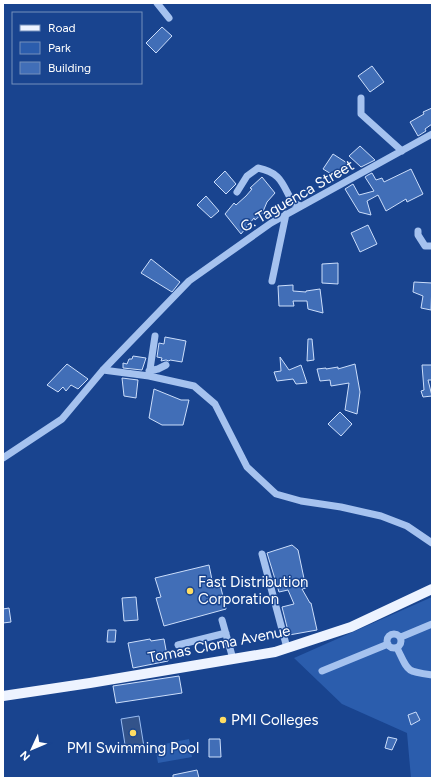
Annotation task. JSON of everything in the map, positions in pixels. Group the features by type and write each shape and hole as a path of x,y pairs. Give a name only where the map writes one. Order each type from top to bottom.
{"main road":[{"name":"Tomas Cloma Avenue","path":"3,696 275,652 351,627 432,589"}],"street":[{"path":"157,3 169,18"},
{"path":"361,98 361,114 402,151"},
{"name":"G. Taguenca Street","path":"3,458 62,419 103,370 190,281 271,223 432,134"},
{"path":"237,192 247,176 258,168 268,170 279,177 293,203 301,206"},
{"path":"272,281 286,214"},
{"path":"418,231 418,235 425,246 432,246"},
{"path":"149,374 155,336"},
{"path":"149,374 166,365"},
{"path":"103,370 149,374 194,386 215,404 246,467 276,494 301,501 340,507 381,516 407,526 432,543"},
{"path":"262,554 287,648"},
{"path":"222,620 233,659"},
{"path":"401,637 432,624"},
{"path":"178,645 226,633"},
{"path":"388,644 387,640 389,636 398,634 401,637"},
{"path":"397,648 402,641 401,637"},
{"path":"388,644 390,647 397,648"},
{"path":"322,671 388,644"},
{"path":"397,648 407,668 412,672 432,675"}],"green space":[{"path":"432,597 432,778 411,778 407,733 342,704 294,658"},
{"path":"189,739 192,757 158,763 155,746"}],"shaded area":[{"name":"PMI Swimming Pool","path":"139,716 144,747 126,751 121,719"}],"building":[{"path":"162,27 172,36 156,53 146,43"},
{"path":"372,66 384,82 370,92 358,76"},
{"path":"432,108 432,124 425,129 426,131 418,136 410,122 424,114 423,112"},
{"path":"360,146 375,160 361,167 349,156"},
{"path":"333,154 347,163 338,178 323,169"},
{"path":"411,169 423,194 407,202 406,199 386,211 378,195 367,201 371,215 359,212 345,189 353,184 359,195 374,191 365,177 368,175 372,173 376,180 382,178 384,182"},
{"path":"225,171 236,184 226,194 214,182"},
{"path":"262,177 275,193 267,202 262,214 255,220 254,218 241,234 225,214 234,203 236,205 246,196 252,189 250,188"},
{"path":"206,196 219,211 211,218 197,205"},
{"path":"368,225 377,244 360,252 351,233"},
{"path":"151,259 180,282 172,292 141,273"},
{"path":"338,263 338,284 322,283 322,264"},
{"path":"414,282 432,283 431,310 421,308 423,296 413,292"},
{"path":"293,285 293,291 306,292 320,289 323,313 308,309 307,301 293,301 294,306 279,306 278,286"},
{"path":"165,337 186,341 182,362 170,360 161,361 162,358 157,357 159,343 164,344"},
{"path":"308,339 312,339 314,360 307,361"},
{"path":"133,356 146,358 142,370 123,368 123,363 127,364 129,359 132,359"},
{"path":"280,357 289,370 301,365 307,383 296,384 293,379 277,381 274,372 281,371"},
{"path":"67,364 88,379 78,389 71,385 66,391 63,387 58,392 47,385"},
{"path":"355,364 360,392 357,414 345,410 349,383 331,386 330,380 320,381 317,369 338,367 338,369"},
{"path":"422,365 432,365 432,380 428,380 432,396 423,397 421,391 424,390"},
{"path":"122,378 138,380 136,398 124,396"},
{"path":"154,389 181,400 189,400 183,425 162,425 149,418"},
{"path":"340,412 352,424 341,436 328,424"},
{"path":"292,545 298,550 306,588 302,589 311,603 317,630 289,635 282,607 294,604 288,590 279,592 267,553"},
{"name":"Fast Distribution Corporation","path":"209,565 213,585 220,584 226,609 164,626 156,598 161,597 155,578"},
{"path":"136,597 138,620 124,621 122,598"},
{"path":"9,608 11,622 3,623 3,609"},
{"path":"108,630 116,630 115,642 107,642"},
{"path":"150,639 151,641 164,639 168,661 133,668 128,643"},
{"path":"179,676 182,693 116,703 113,686"},
{"path":"416,712 420,720 411,725 408,715"},
{"path":"388,737 397,739 392,750 385,748"},
{"path":"209,739 220,739 221,757 209,757"},
{"path":"197,770 199,778 173,778 173,775"}],"place":[{"name":"Fast Distribution Corporation","path":"190,591"},
{"name":"PMI Colleges","path":"223,720"},
{"name":"PMI Swimming Pool","path":"133,733"}]}
